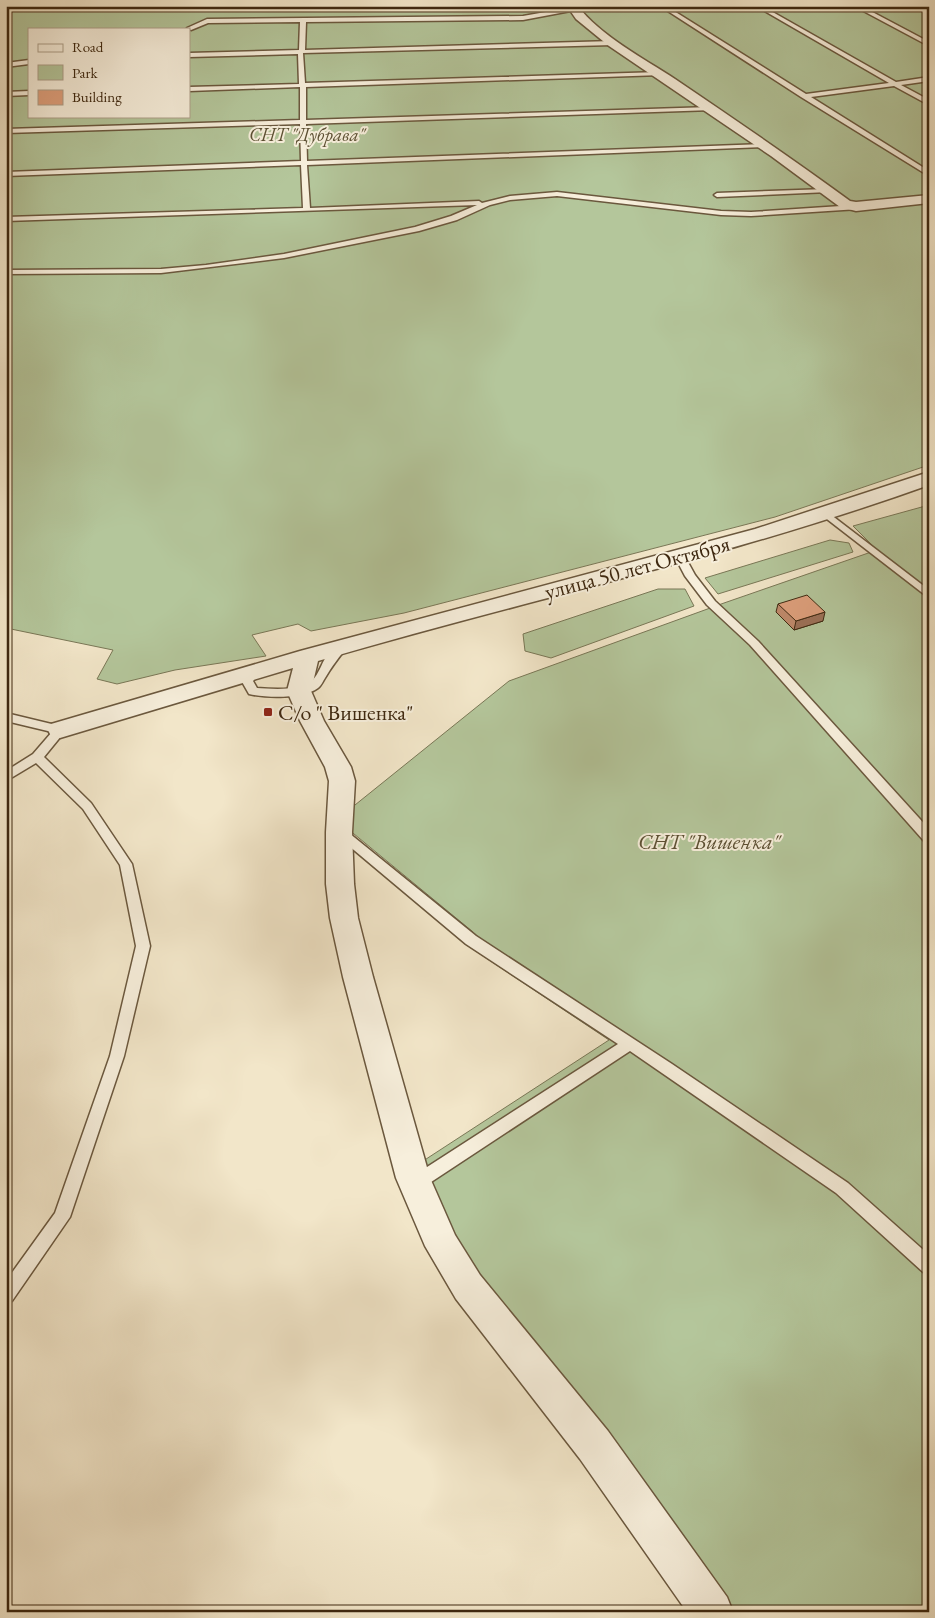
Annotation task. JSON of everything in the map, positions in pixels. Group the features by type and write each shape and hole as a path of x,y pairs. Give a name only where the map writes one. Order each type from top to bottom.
{"street":[{"path":"573,8 586,23 613,43 711,109 845,204 856,207 929,199"},
{"name":"улица 50 лет Октября","path":"60,730 342,646 680,557 866,502 929,478"},
{"path":"308,656 299,691 312,721 338,767 342,781 339,832 340,884 344,918 358,977 416,1183 442,1246 468,1287 594,1445 712,1612"}],"lane":[{"path":"662,6 929,174"},
{"path":"758,6 929,103"},
{"path":"856,6 929,44"},
{"path":"190,29 207,21 523,18 573,8"},
{"path":"300,52 303,50 303,19"},
{"path":"190,55 613,43"},
{"path":"300,52 302,58 307,210"},
{"path":"6,66 28,62"},
{"path":"190,89 660,74"},
{"path":"803,96 929,79"},
{"path":"6,94 28,93"},
{"path":"6,131 711,109"},
{"path":"6,174 764,146"},
{"path":"717,195 827,191"},
{"path":"6,220 488,203 530,195 557,194 721,213 751,214 856,207"},
{"path":"6,272 161,271 216,266 284,256 416,228 454,218 488,203"},
{"path":"826,514 929,595"},
{"path":"680,557 690,576 711,603 754,643 929,838"},
{"path":"256,671 247,680 253,690 272,693 299,691 315,685 331,657 342,646"},
{"path":"6,717 60,730 37,757 6,777"},
{"path":"6,1295 62,1217 117,1056 143,946 126,864 87,806 37,757"},
{"path":"339,832 471,940 842,1188 929,1266"},
{"path":"416,1183 629,1044"}],"green space":[{"name":"СНТ \"Дубрава\"","path":"6,6 929,6 929,465 775,517 404,613 311,631 298,624 252,635 266,656 175,670 117,684 97,679 113,650 6,628"},
{"name":"СНТ \"Вишенка\"","path":"929,505 929,1612 728,1612 473,1274 420,1163 609,1040 465,944 473,932 348,829 350,809 509,681 877,550 853,526"},
{"path":"830,540 849,543 853,552 718,594 705,578"},
{"path":"658,589 685,589 694,606 551,658 525,651 523,634"}],"building":[{"path":"807,595 825,612 796,621 778,604"}],"place":[{"name":"С/о \" Вишенка\"","path":"268,712"}]}
